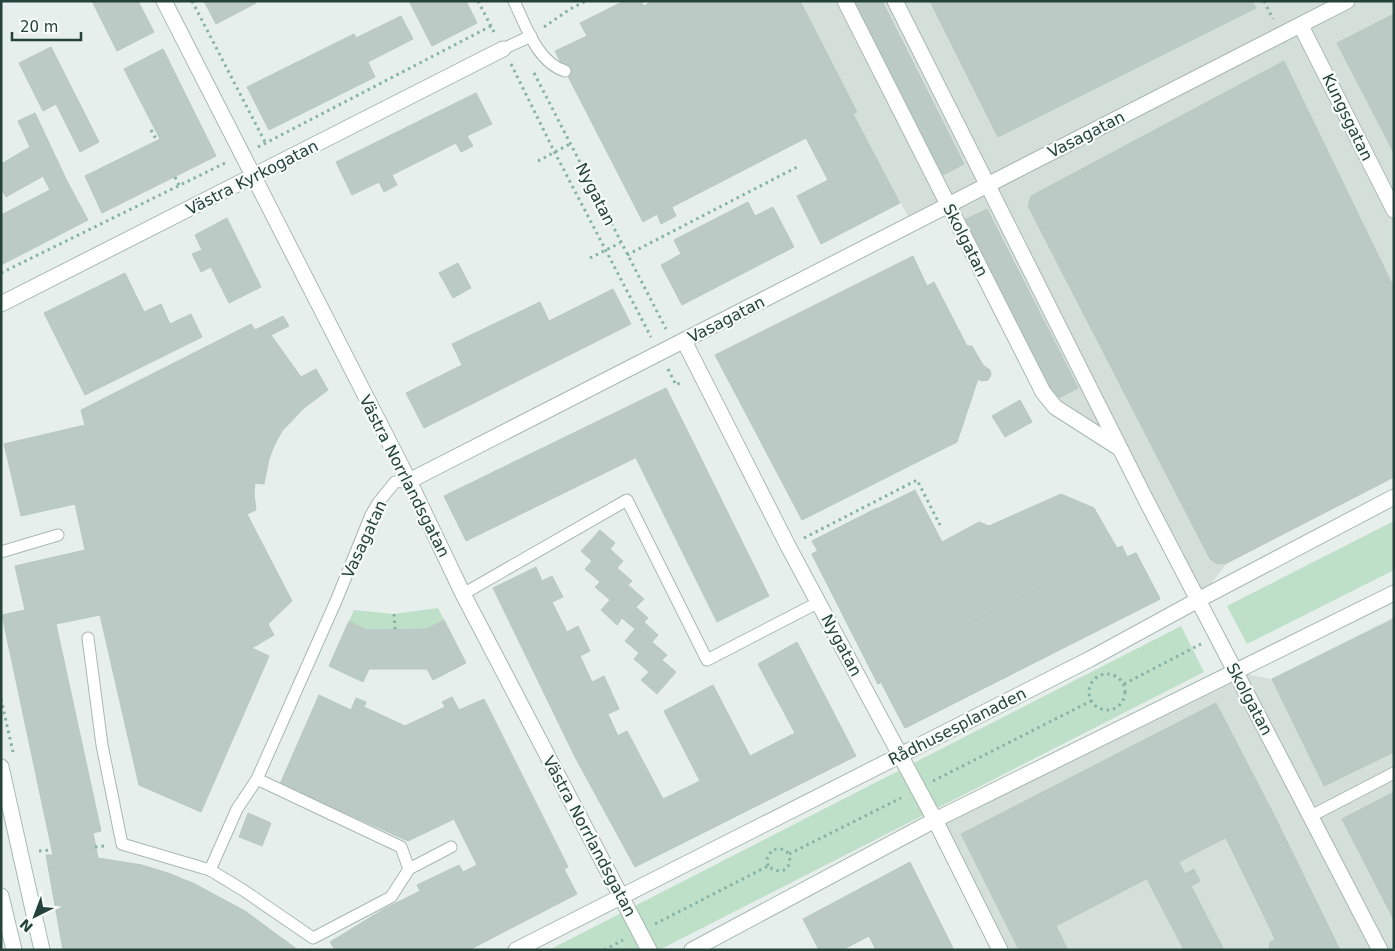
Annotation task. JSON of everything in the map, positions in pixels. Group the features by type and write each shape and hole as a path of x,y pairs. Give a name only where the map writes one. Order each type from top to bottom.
{"street":[{"name":"Västra Norrlandsgatan","path":"164,1 409,481 463,594 650,950"},
{"name":"Skolgatan","path":"845,1 1043,392 1055,407 1121,449"},
{"name":"Skolgatan","path":"895,1 1198,600 1380,950"},
{"name":"Vasagatan","path":"409,481 1302,26 1347,1"},
{"name":"Kungsgatan","path":"1302,26 1394,210"},
{"name":"Västra Kyrkogatan","path":"1,304 503,49"},
{"name":"Nygatan","path":"679,343 901,755 1000,950"},
{"name":"Rådhusesplanaden","path":"516,950 621,895 1090,659 1394,496"},
{"path":"692,950 935,820 1394,593"},
{"path":"1,767 42,950"},
{"path":"1,896 14,950"}],"lane":[{"path":"514,1 541,54 554,68 565,71"},
{"path":"503,49 531,36"},
{"name":"Vasagatan","path":"210,870 237,809 257,779 336,601 371,515 385,493 395,482 409,481"},
{"path":"463,594 627,500 707,660 819,602"},
{"path":"1,552 58,535"},
{"path":"88,638 102,745 122,844 210,870 313,938 391,897 409,869 451,846"},
{"path":"1311,816 1394,773"},
{"path":"257,779 401,847 409,869"}],"path":[{"path":"192,1 277,165"},
{"path":"478,1 554,153 660,353"},
{"path":"531,36 570,9 586,1"},
{"name":"Nygatan","path":"518,42 620,242 679,343"},
{"path":"152,130 157,141"},
{"path":"538,161 570,144"},
{"path":"627,255 799,166"},
{"path":"175,176 179,185"},
{"path":"590,258 620,242"},
{"path":"788,546 917,480 940,525"},
{"path":"394,614 395,629"},
{"path":"1124,684 1192,649"},
{"path":"1113,675 1124,684 1125,698 1116,709 1102,710 1091,701 1090,687 1099,676 1113,675"},
{"path":"789,854 1091,701"},
{"path":"779,848 789,854 788,867 782,871 774,871 768,866 767,859 772,850 779,848"},
{"path":"34,852 52,850"},
{"path":"604,950 768,866"}],"shaded area":[{"path":"800,1 1394,1 1394,477 1227,563 1198,600 1121,449 1055,407 949,206 912,224 853,114"},
{"path":"1394,617 1394,950 1000,950 935,820 1236,672 1272,679"}],"green space":[{"path":"1394,521 1394,570 1247,644 1227,606"},
{"path":"438,608 444,620 427,629 366,630 349,621 354,610 394,614"},
{"path":"1181,626 1204,672 659,950 549,950"}],"building":[{"path":"92,1 138,1 154,32 117,51"},
{"path":"204,1 255,1 256,3 216,24"},
{"path":"409,1 466,1 477,23 432,46"},
{"path":"624,1 641,1 644,6 652,1 800,1 857,112 853,114 900,203 821,244 797,196 828,180 806,138 672,207 676,216 661,224 657,214 643,222 555,51 587,36 580,23"},
{"path":"852,1 882,1 964,164 941,176"},
{"path":"930,1 1252,1 1256,8 998,137"},
{"path":"1394,14 1394,153 1337,43"},
{"path":"401,16 413,39 368,62 375,77 269,130 247,87 354,34 356,38"},
{"path":"51,47 99,142 80,152 56,104 43,111 19,63"},
{"path":"163,49 216,156 102,213 85,176 160,139 124,69"},
{"path":"1284,61 1394,288 1394,477 1227,563 1217,564 1210,559 1028,206 1031,196"},
{"path":"476,93 492,124 467,136 473,146 461,152 456,143 392,175 397,185 384,192 379,182 352,195 336,162"},
{"path":"35,113 67,181 88,220 1,265 1,215 50,190 43,176 6,197 1,188 1,164 30,147 18,121"},
{"path":"748,202 755,216 773,207 794,247 682,305 661,265 681,254 674,240"},
{"path":"987,209 1078,388 1055,400 964,220"},
{"path":"227,218 261,287 229,303 211,267 201,272 192,254 202,250 195,235"},
{"path":"913,256 927,286 934,282 967,346 972,346 983,365 990,370 991,375 988,380 981,381 978,379 957,442 802,520 715,355"},
{"path":"458,263 471,288 453,298 439,273"},
{"path":"125,273 144,312 161,304 170,324 191,314 202,337 85,395 44,313"},
{"path":"613,289 631,324 424,428 406,393 462,365 452,344 540,302 549,321"},
{"path":"283,316 289,326 271,335 301,377 316,369 328,390 304,408 282,431 269,459 264,484 255,483 256,510 247,514 292,601 268,624 274,635 252,648 269,656 201,812 139,785 100,615 56,624 101,831 93,833 98,858 142,865 195,884 245,911 298,950 63,950 46,855 53,855 2,615 25,610 15,566 85,550 75,504 21,516 4,444 85,425 81,410 251,324 255,330"},
{"path":"666,388 688,432 466,541 444,496"},
{"path":"1020,400 1032,422 1005,437 992,416"},
{"path":"688,432 769,596 717,622 636,458"},
{"path":"915,490 942,542 979,522 989,526 1061,494 1094,508 1117,548 1122,546 1127,557 1136,553 1160,599 905,728 881,682 878,684 812,554 818,551 812,541"},
{"path":"877,508 942,637 1122,546 1127,557 1136,553 1160,599 905,728 881,682 878,684 812,554 818,551 812,541"},
{"path":"600,530 615,543 610,549 623,561 617,568 632,581 628,585 644,599 636,607 648,618 644,622 658,635 652,642 667,655 662,660 676,672 657,694 641,680 649,672 634,659 639,653 625,641 635,629 622,618 617,625 601,610 610,600 595,587 600,582 585,569 592,561 581,551"},
{"path":"536,567 542,581 552,576 563,597 552,602 567,632 578,626 590,651 580,656 592,682 604,676 619,709 608,714 618,736 575,757 493,588"},
{"path":"1394,619 1394,752 1324,786 1272,679"},
{"path":"444,620 466,663 433,680 427,669 369,669 363,682 329,666 349,621 366,630 427,629"},
{"path":"797,642 856,756 635,867 575,757 627,731 663,799 700,781 664,711 713,685 750,756 795,733 758,664"},
{"path":"319,695 351,710 356,698 366,702 364,707 405,726 445,707 442,702 452,697 459,710 484,699 568,867 564,869 577,894 469,950 335,950 330,942 384,909 420,891 417,885 459,865 463,872 477,865 454,819 408,841 280,784"},
{"path":"1216,703 1273,813 1056,926 1068,950 1019,950 961,834"},
{"path":"1394,792 1394,920 1342,819"},
{"path":"248,813 271,823 262,846 239,837"},
{"path":"1273,813 1319,907 1271,930 1226,838"},
{"path":"910,862 954,950 876,950 869,936 842,950 819,950 803,919"},
{"path":"1179,862 1185,874 1194,869 1200,881 1191,886 1224,950 1184,950 1147,879"},
{"path":"1319,907 1340,950 1269,950 1270,942 1275,940 1271,930"}]}
